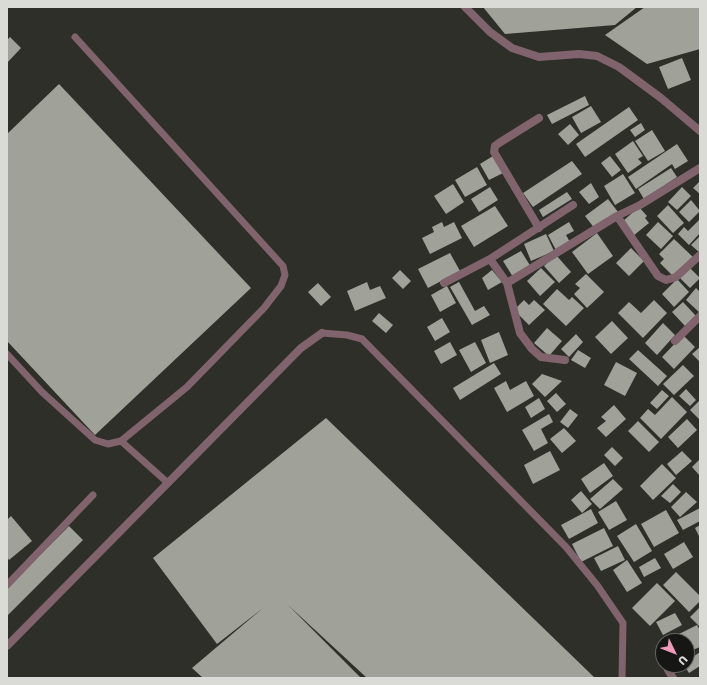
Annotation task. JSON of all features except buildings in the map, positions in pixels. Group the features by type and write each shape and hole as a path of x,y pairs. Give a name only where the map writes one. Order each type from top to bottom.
{"street":[{"path":"465,7 490,32 512,48 539,57 578,54 598,56 619,67 661,98 700,131"},
{"path":"539,118 495,146 494,152 539,228"},
{"path":"507,283 617,216 640,205 700,168"},
{"path":"444,283 490,259 573,205"},
{"path":"617,216 658,276 666,280 676,276 700,255"},
{"path":"490,259 507,283 520,333 532,349 541,357 564,360"},
{"path":"675,341 700,316"},
{"path":"7,646 301,348 322,333"}],"lane":[{"path":"7,354 42,392 95,440 108,444 121,441 187,387 264,308 282,286 285,275 284,266 75,37"},
{"path":"322,333 347,335 362,339 566,548 597,585 623,623 622,678"},
{"path":"121,441 168,483"},
{"path":"7,585 93,495"}]}
